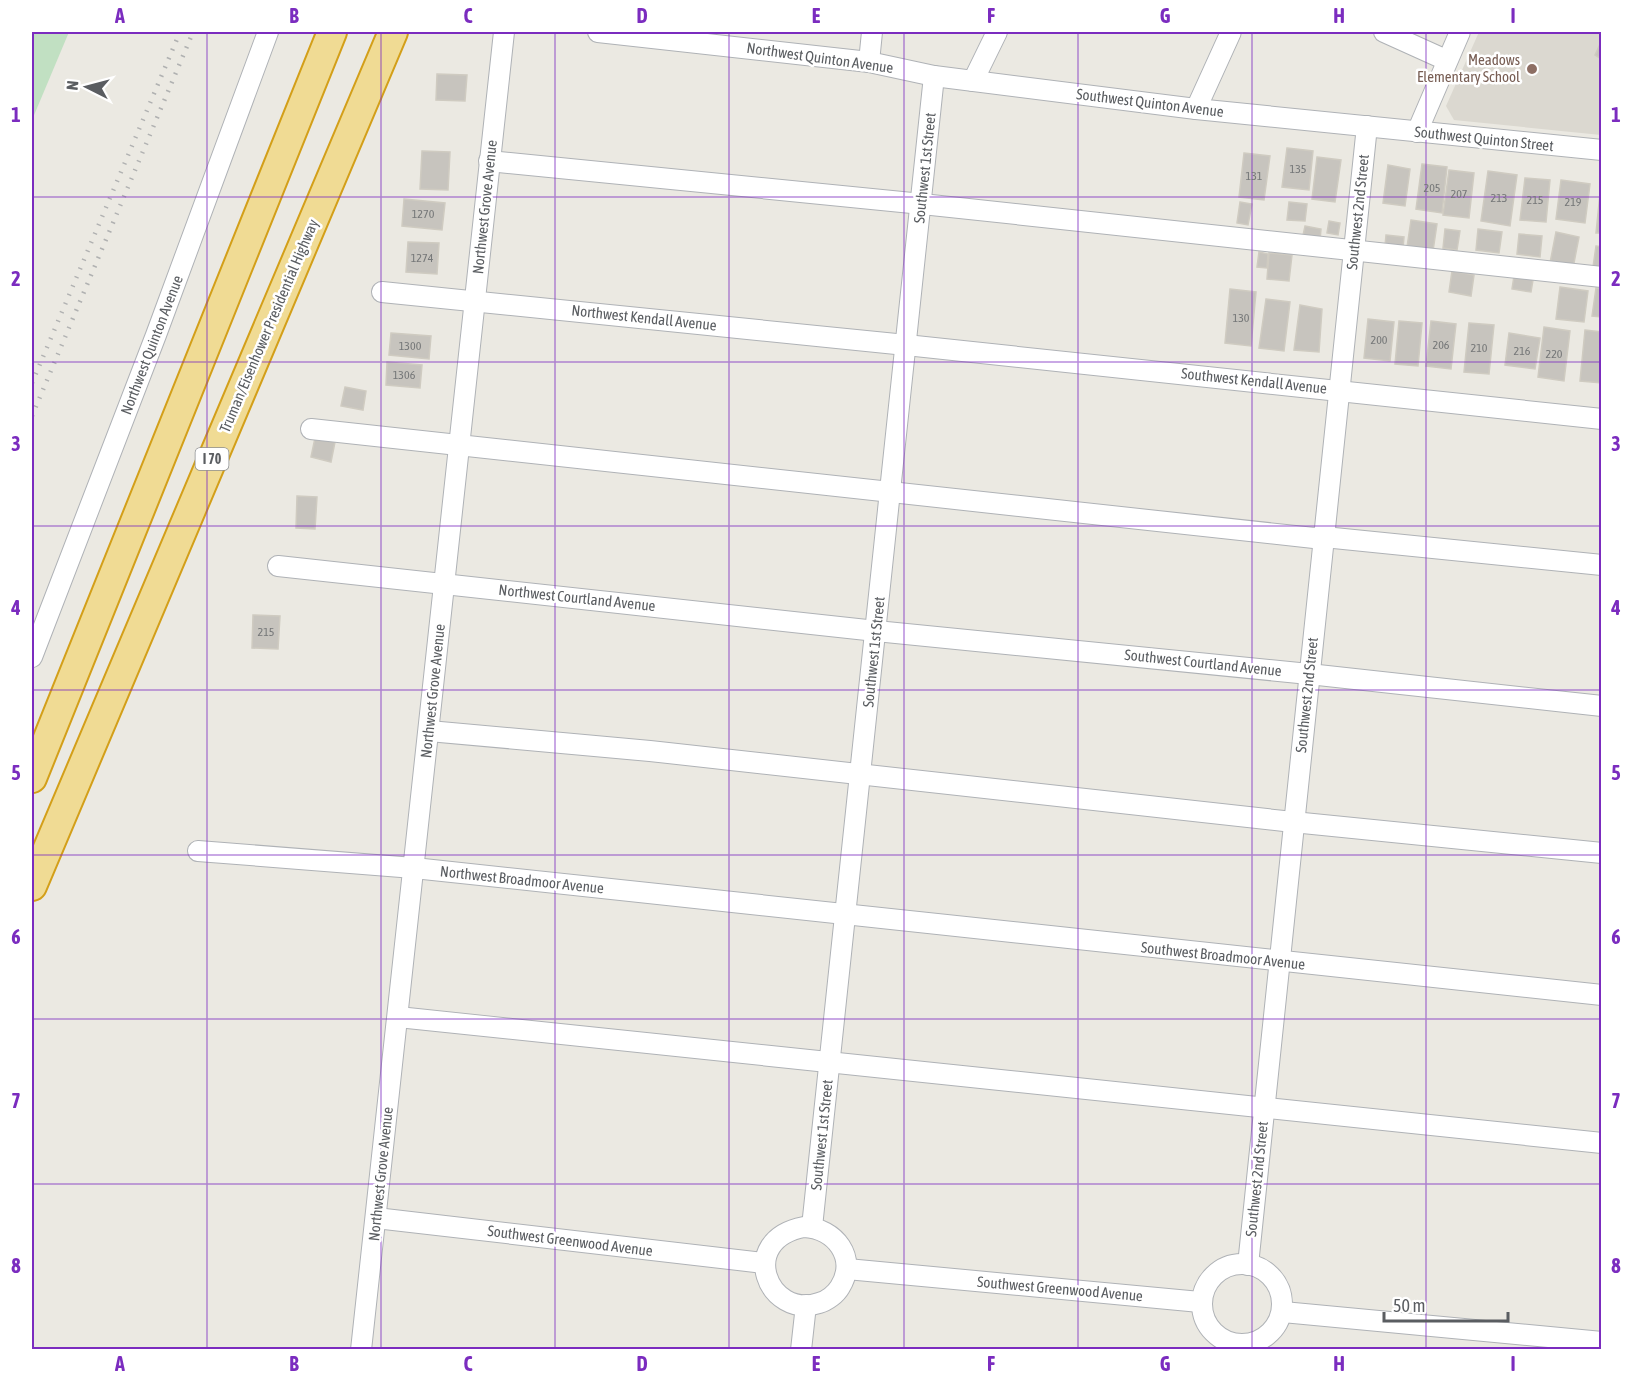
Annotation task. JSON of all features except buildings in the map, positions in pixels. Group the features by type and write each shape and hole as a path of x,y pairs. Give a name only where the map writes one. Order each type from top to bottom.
{"highway":[{"path":"32,778 332,32"},
{"name":"Truman/Eisenhower Presidential Highway","path":"32,886 393,32"}],"street":[{"name":"Northwest Quinton Avenue","path":"32,657 156,335 268,32"},
{"name":"Northwest Grove Avenue","path":"361,1350 504,32"},
{"name":"Northwest Quinton Avenue","path":"598,32 869,62 934,76"},
{"path":"869,62 872,32"},
{"path":"973,81 997,32"},
{"path":"1196,109 1231,32"},
{"path":"1384,32 1446,60"},
{"path":"1417,132 1446,60 1460,32"},
{"name":"Southwest Quinton Avenue","path":"934,76 1196,109 1367,126"},
{"name":"Southwest 1st Street","path":"812,1227 934,76"},
{"name":"Southwest Quinton Street","path":"1367,126 1602,150"},
{"name":"Southwest 2nd Street","path":"1248,1264 1367,126"},
{"path":"489,161 921,204 1602,277"},
{"name":"Northwest Kendall Avenue","path":"382,292 906,345"},
{"name":"Southwest Kendall Avenue","path":"906,345 1602,419"},
{"path":"311,429 1314,538 1324,537 1602,565"},
{"name":"Northwest Courtland Avenue","path":"278,566 876,631"},
{"name":"Southwest Courtland Avenue","path":"876,631 1602,706"},
{"path":"429,730 650,751 1293,822 1602,853"},
{"name":"Northwest Broadmoor Avenue","path":"198,851 414,868 845,914"},
{"name":"Southwest Broadmoor Avenue","path":"845,914 1602,995"},
{"path":"398,1017 829,1064 1264,1106 1602,1143"},
{"name":"Southwest Greenwood Avenue","path":"376,1218 764,1263"},
{"path":"812,1227 826,1232 838,1241 845,1255 847,1269 839,1290 827,1299 806,1305 790,1302 779,1296 767,1279 764,1263 772,1243 781,1235 792,1229 812,1227"},
{"path":"1248,1264 1264,1270 1275,1281 1282,1296 1283,1312 1280,1320 1267,1336 1239,1346 1224,1340 1212,1330 1203,1317 1200,1302 1205,1286 1216,1273 1232,1265 1248,1264"},
{"name":"Southwest Greenwood Avenue","path":"847,1269 1200,1302"},
{"path":"801,1350 806,1305"},
{"path":"1283,1312 1602,1342"}],"shaded area":[{"name":"Meadows Elementary School","path":"1479,32 1601,32 1601,135 1454,120 1446,106"}],"green space":[{"path":"32,32 69,32 32,120"}],"railway":[{"path":"32,383 180,32"},
{"path":"32,416 193,32"}],"place":[{"name":"Meadows Elementary School","path":"1532,69"}]}
